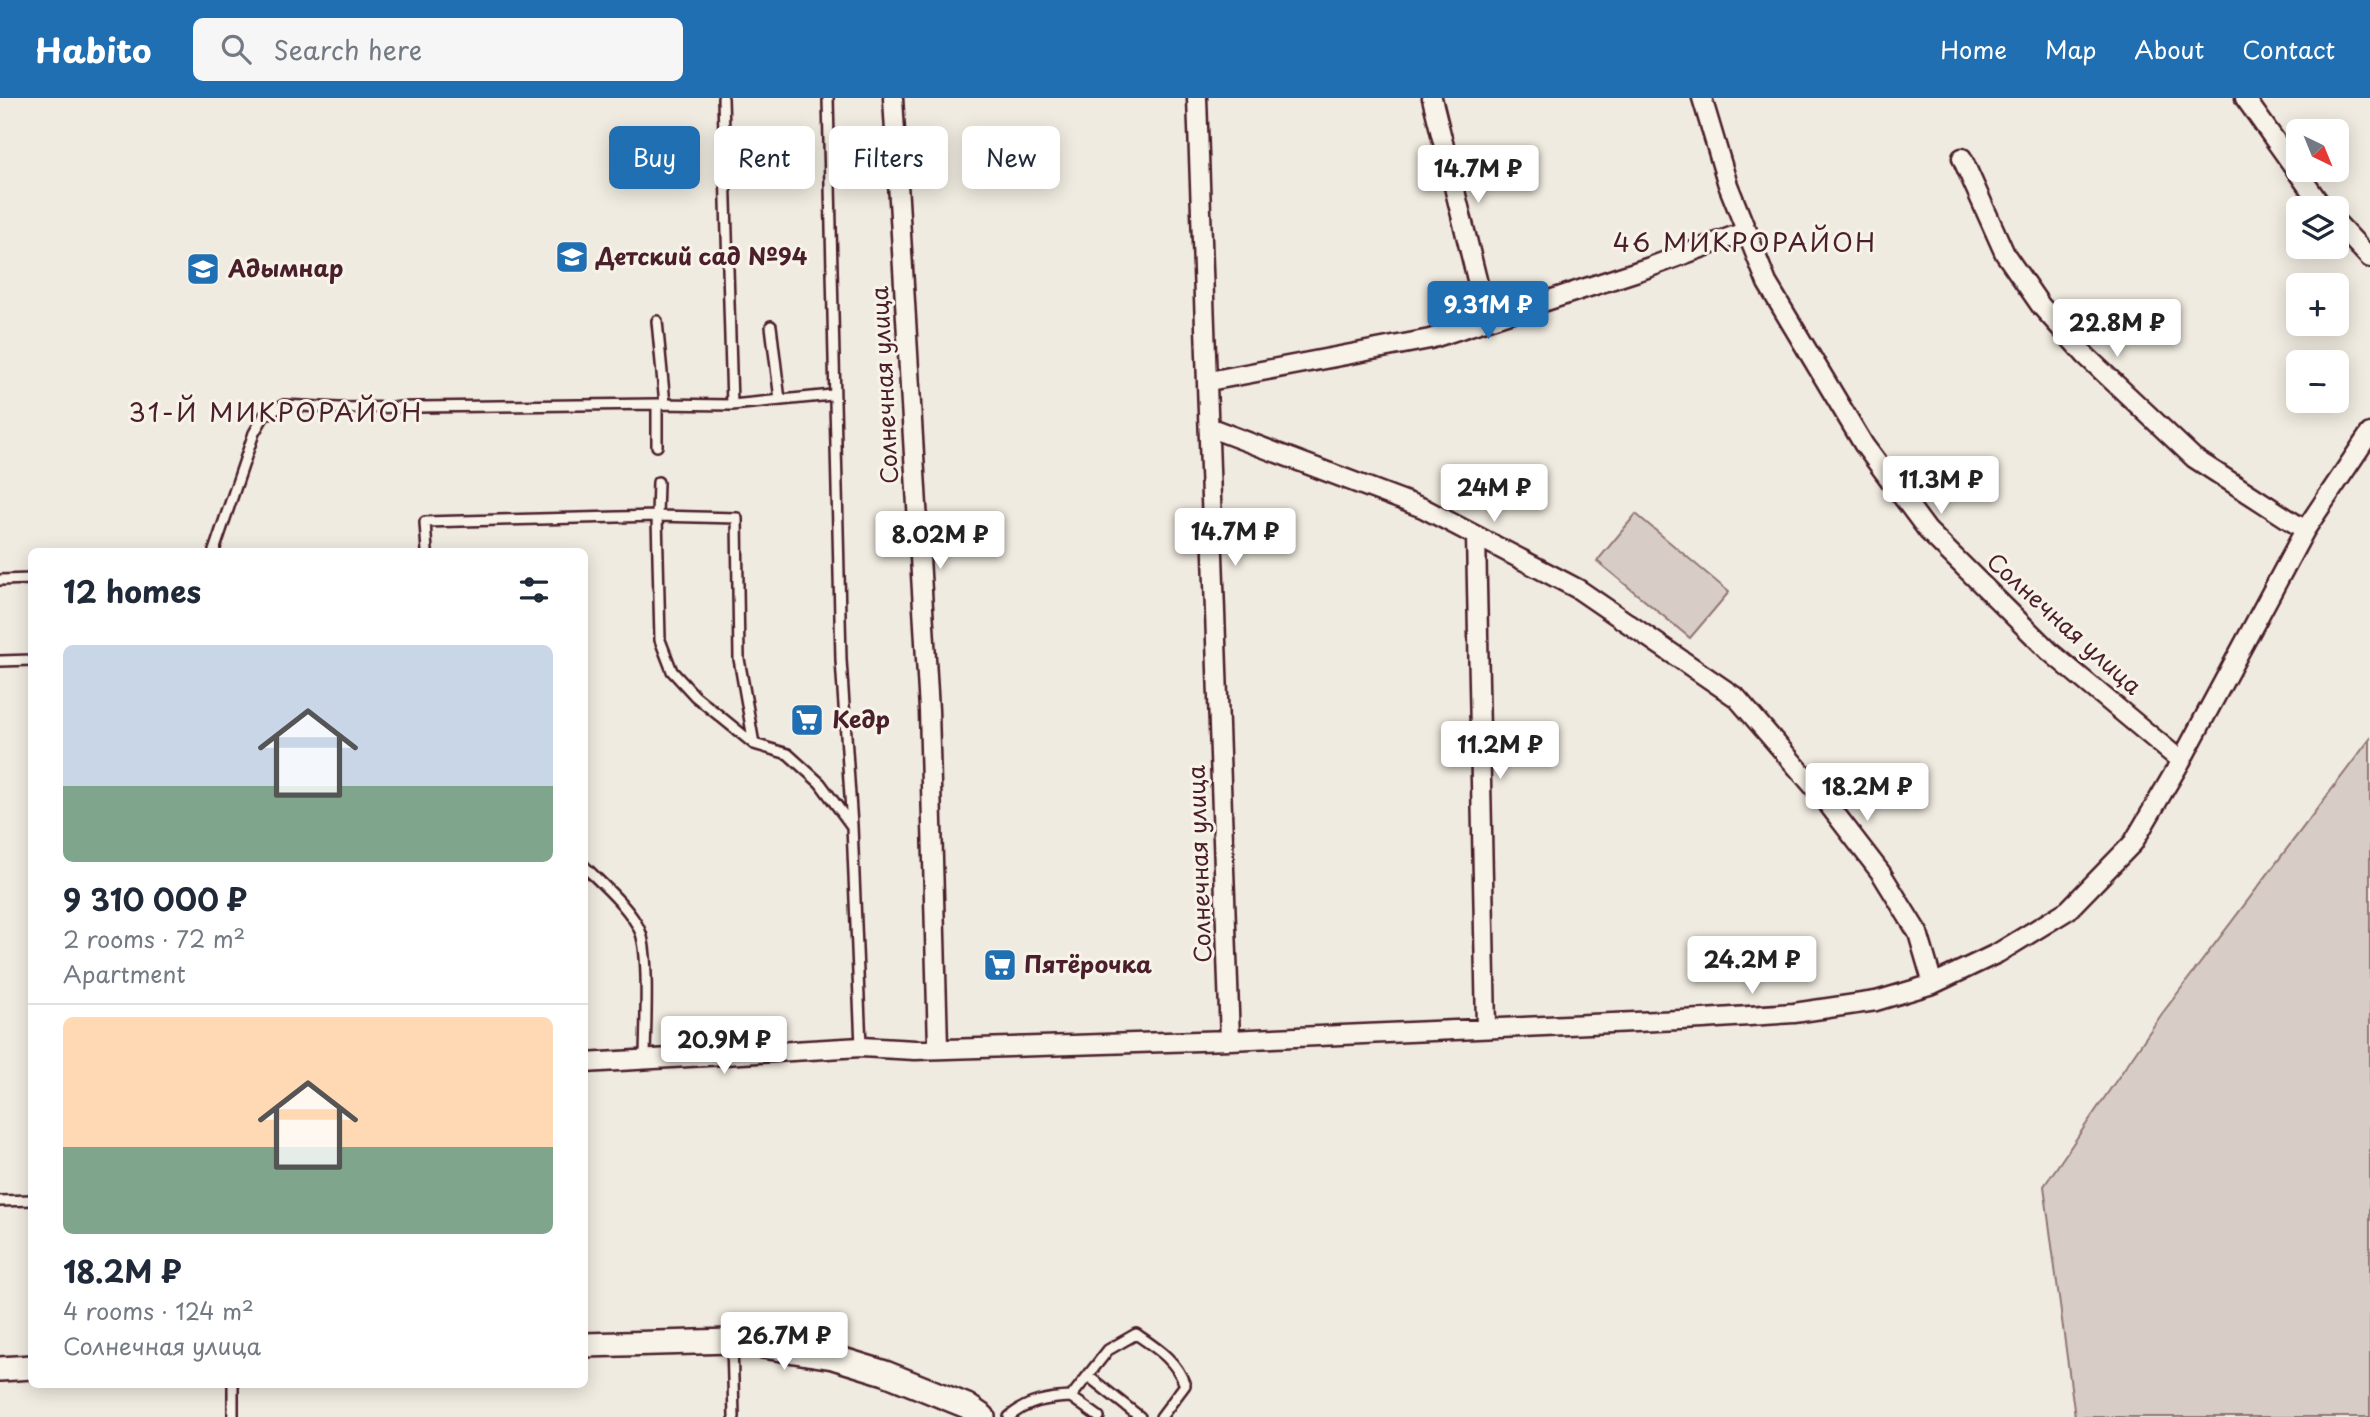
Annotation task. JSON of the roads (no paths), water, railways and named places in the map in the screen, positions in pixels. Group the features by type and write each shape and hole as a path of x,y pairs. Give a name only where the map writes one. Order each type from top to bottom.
{"street":[{"name":"Солнечная улица","path":"893,98 929,710 938,1046"},
{"name":"Солнечная улица","path":"1197,98 1211,428 1230,1040"},
{"path":"1432,98 1487,320"},
{"name":"Солнечная улица","path":"1702,98 1728,185 1768,283 1805,351 1864,445 1928,531 2049,651 2181,761"},
{"path":"2245,98 2314,196"},
{"path":"1962,158 2006,254 2041,306 2087,356 2194,458 2305,530"},
{"path":"1209,381 1430,339 1747,231"},
{"path":"2349,236 2370,258"},
{"path":"1211,428 1423,508 1578,589 1737,698 1821,795 1881,873 1918,933 1933,984"},
{"path":"588,1063 861,1047 915,1050 938,1046 1230,1040 1794,1013 1876,1001 1933,984 1998,953 2068,910 2133,843 2181,761 2305,530 2370,433"},
{"path":"1476,536 1486,1027"},
{"path":"588,1345 732,1341 833,1357 885,1373 967,1406 983,1417"},
{"path":"0,1369 28,1367"}],"lane":[{"path":"723,98 732,405"},
{"path":"828,98 832,395 841,660 852,826 861,1047"},
{"path":"657,321 661,404 657,446"},
{"path":"771,326 780,400"},
{"path":"215,548 254,433 264,416 284,405 339,408 732,405 832,395"},
{"path":"658,482 660,640 672,671 695,696 754,744 788,754 820,783 852,826"},
{"path":"427,548 425,522 657,516 737,518 739,659 754,744"},
{"path":"0,580 28,579"},
{"path":"0,661 28,660"},
{"path":"588,870 613,895 641,932 645,973 645,1061"},
{"path":"0,1201 28,1200"},
{"path":"1072,1397 1108,1350 1136,1334 1163,1352 1179,1369 1185,1385 1161,1417"},
{"path":"732,1341 734,1417"},
{"path":"1087,1377 1140,1417"},
{"path":"233,1388 233,1417"},
{"path":"1009,1417 1017,1410 1043,1399 1072,1397 1099,1417"}],"place":[{"name":"Детский сад №94","path":"572,257"},
{"name":"Адымнар","path":"203,269"},
{"name":"Кедр","path":"807,720"},
{"name":"Пятёрочка","path":"1000,965"}],"district":[{"name":"46 МИКРОРАЙОН","path":"1745,243"},
{"name":"31-Й МИКРОРАЙОН","path":"276,413"}]}
